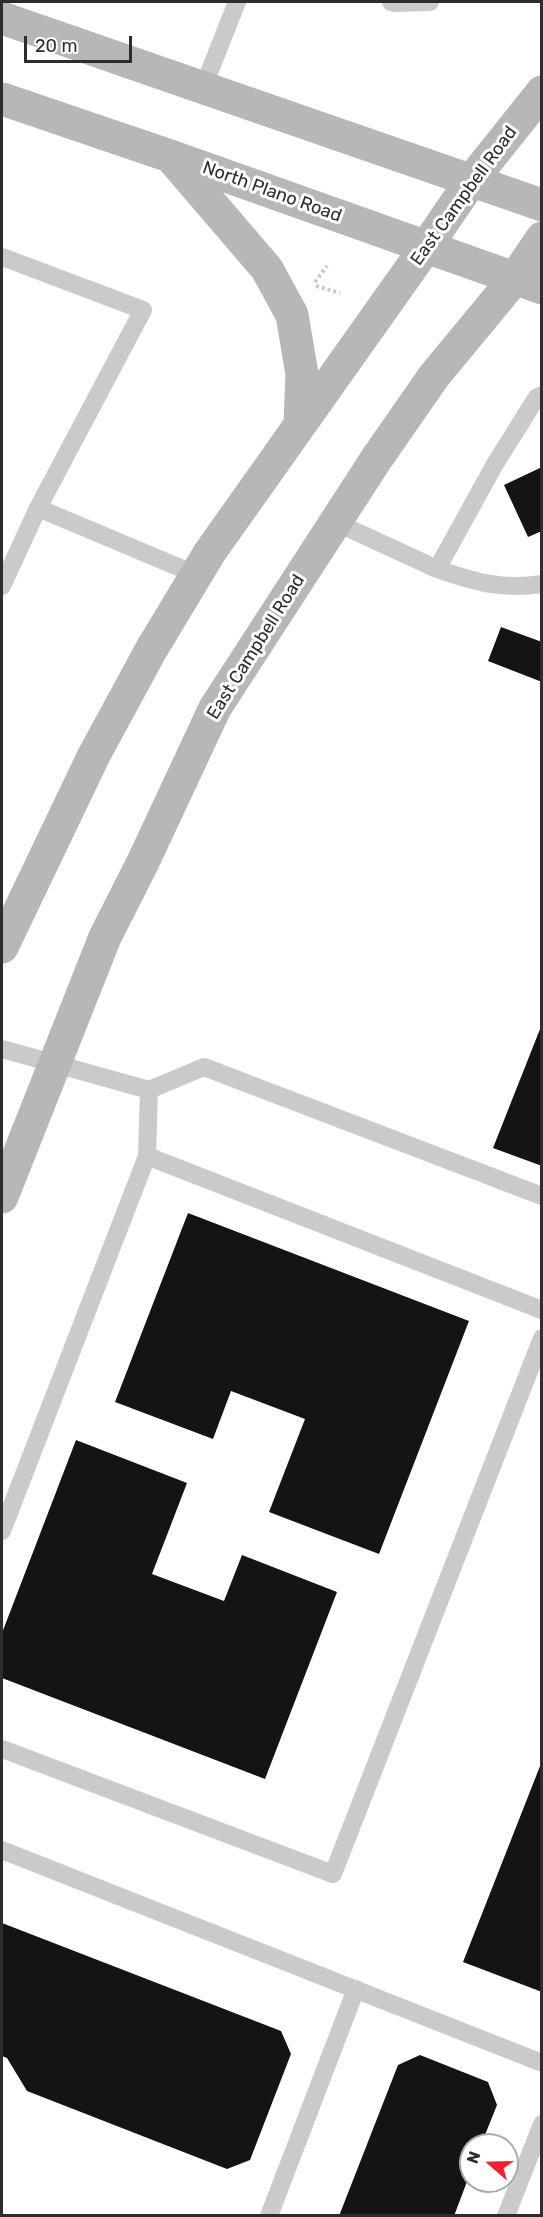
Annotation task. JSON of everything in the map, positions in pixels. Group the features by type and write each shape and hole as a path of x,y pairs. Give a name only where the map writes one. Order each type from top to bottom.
{"main road":[{"path":"2,18 542,205"},
{"name":"East Campbell Road","path":"2,947 94,755 151,650 210,552 471,181 542,93"},
{"name":"North Plano Road","path":"2,99 528,283"},
{"path":"170,156 267,269 292,315 302,374 300,424"},
{"name":"East Campbell Road","path":"2,1197 105,937 215,708 377,458 434,376 528,283 542,238"}],"lane":[{"path":"203,88 237,2"},
{"path":"391,2 430,2"},
{"path":"2,256 143,310 38,508 2,586"},
{"path":"437,569 495,464 537,397 542,395"},
{"path":"38,508 197,575"},
{"path":"335,522 437,569 480,583 519,587 542,584"},
{"path":"2,1049 149,1090 204,1067 542,1196"},
{"path":"2,1531 147,1156 149,1090"},
{"path":"147,1156 542,1310"},
{"path":"2,1749 333,1874 542,1338"},
{"path":"2,1850 542,2063"},
{"path":"269,2216 356,1989"},
{"path":"506,2216 542,2124"}],"path":[{"path":"327,266 312,285 340,293"}],"building":[{"path":"542,467 542,531 528,537 504,485"},
{"path":"501,627 542,642 542,682 488,661"},
{"path":"542,1024 542,1166 493,1148"},
{"path":"188,1213 469,1321 379,1554 269,1512 305,1419 231,1391 213,1439 115,1402"},
{"path":"76,1440 187,1483 152,1574 224,1601 242,1555 337,1592 265,1779 2,1678 2,1633"},
{"path":"542,1761 542,1992 463,1962"},
{"path":"2,1923 281,2031 291,2054 250,2160 227,2169 27,2091 7,2058 2,2056"},
{"path":"420,2055 488,2082 497,2105 486,2133 459,2133 459,2193 463,2193 454,2216 339,2216 398,2065"}]}
